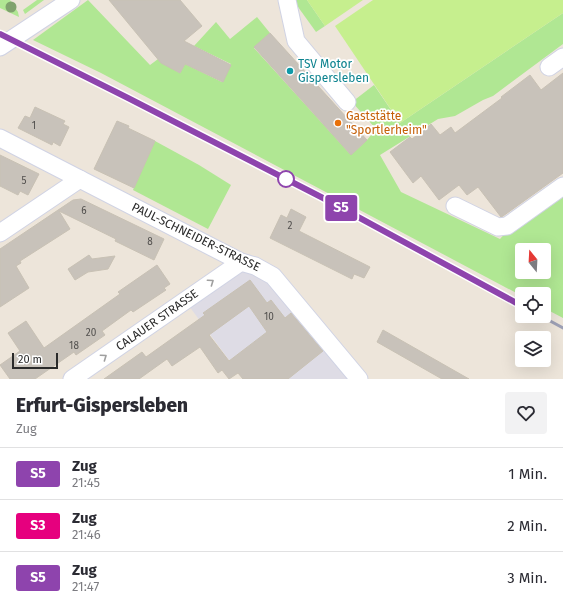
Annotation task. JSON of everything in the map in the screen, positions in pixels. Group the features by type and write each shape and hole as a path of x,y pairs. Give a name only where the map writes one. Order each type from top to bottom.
{"street":[{"path":"287,0 296,42 347,102"},
{"path":"0,47 66,1"},
{"path":"549,67 563,57"},
{"name":"PAUL-SCHNEIDER-STRASSE","path":"0,138 241,262 255,266 273,276 359,379"},
{"path":"0,233 80,179"},
{"path":"455,206 498,227 507,226 563,186"},
{"name":"CALAUER STRASSE","path":"72,379 241,262"}],"shaded area":[{"path":"248,264 255,266 359,379 243,379 189,306"}],"green space":[{"path":"0,0 10,0 18,12 19,17 0,8"},
{"path":"37,0 44,0 25,14 23,10"},
{"path":"88,0 150,65 181,42 169,67 180,73 185,64 222,82 231,64 194,46 216,22 230,39 257,17 270,33 254,48 351,155 376,129 352,102 374,85 400,123 563,13 563,44 493,96 455,116 438,119 380,155 401,192 500,239 508,230 563,190 563,318 551,312 551,287 515,287 515,292 101,73 33,40"},
{"path":"293,0 307,0 325,26 316,32"},
{"path":"307,0 363,0 325,26"},
{"path":"373,0 563,0 563,13 400,123 335,26"},
{"path":"155,141 199,165 231,185 208,229 133,190"}],"building":[{"path":"109,0 180,0 202,26 184,41 231,65 223,82 185,64 180,73 161,63"},
{"path":"270,33 367,140 351,155 254,47"},
{"path":"563,73 563,173 501,217 478,187 467,195 459,185 439,200 421,176 413,183 390,152 410,137 412,139 431,124 440,135 451,127 455,133 530,75 541,90"},
{"path":"35,107 65,121 63,124 69,127 60,146 53,142 52,145 18,128 25,116 30,118"},
{"path":"117,121 155,141 134,188 94,169"},
{"path":"0,155 39,174 28,195 20,191 18,195 0,186"},
{"path":"81,199 164,239 154,260 115,241 116,239 59,211 70,229 20,261 21,263 16,266 29,288 0,307 0,249 73,200"},
{"path":"291,209 306,217 299,231 370,267 364,278 354,274 352,279 270,238 281,215 287,218"},
{"path":"89,255 92,259 115,256 108,269 88,272 75,280 68,269"},
{"path":"157,265 170,284 164,288 166,290 133,312 131,310 102,331 105,335 76,355 74,352 35,379 10,379 0,365 20,351 8,333 26,321 44,348 120,294 118,292"},
{"path":"250,280 267,303 271,300 285,318 291,313 323,351 288,379 243,379 238,373 229,379 222,370 218,373 200,347 172,366 167,359 139,379 104,379 142,352 146,357 205,315 203,313","holes":["249,306 267,332 229,361 209,335"]},
{"path":"383,330 469,379 442,379 377,342"}],"railway":[{"path":"0,34 323,198 515,302"},
{"path":"551,321 563,328"}],"train":[{"name":"S5","path":"0,34 323,198 515,302"}],"place":[{"name":"TSV Motor Gispersleben","path":"290,71"},
{"name":"Gaststätte \"Sportlerheim\"","path":"338,123"}]}
